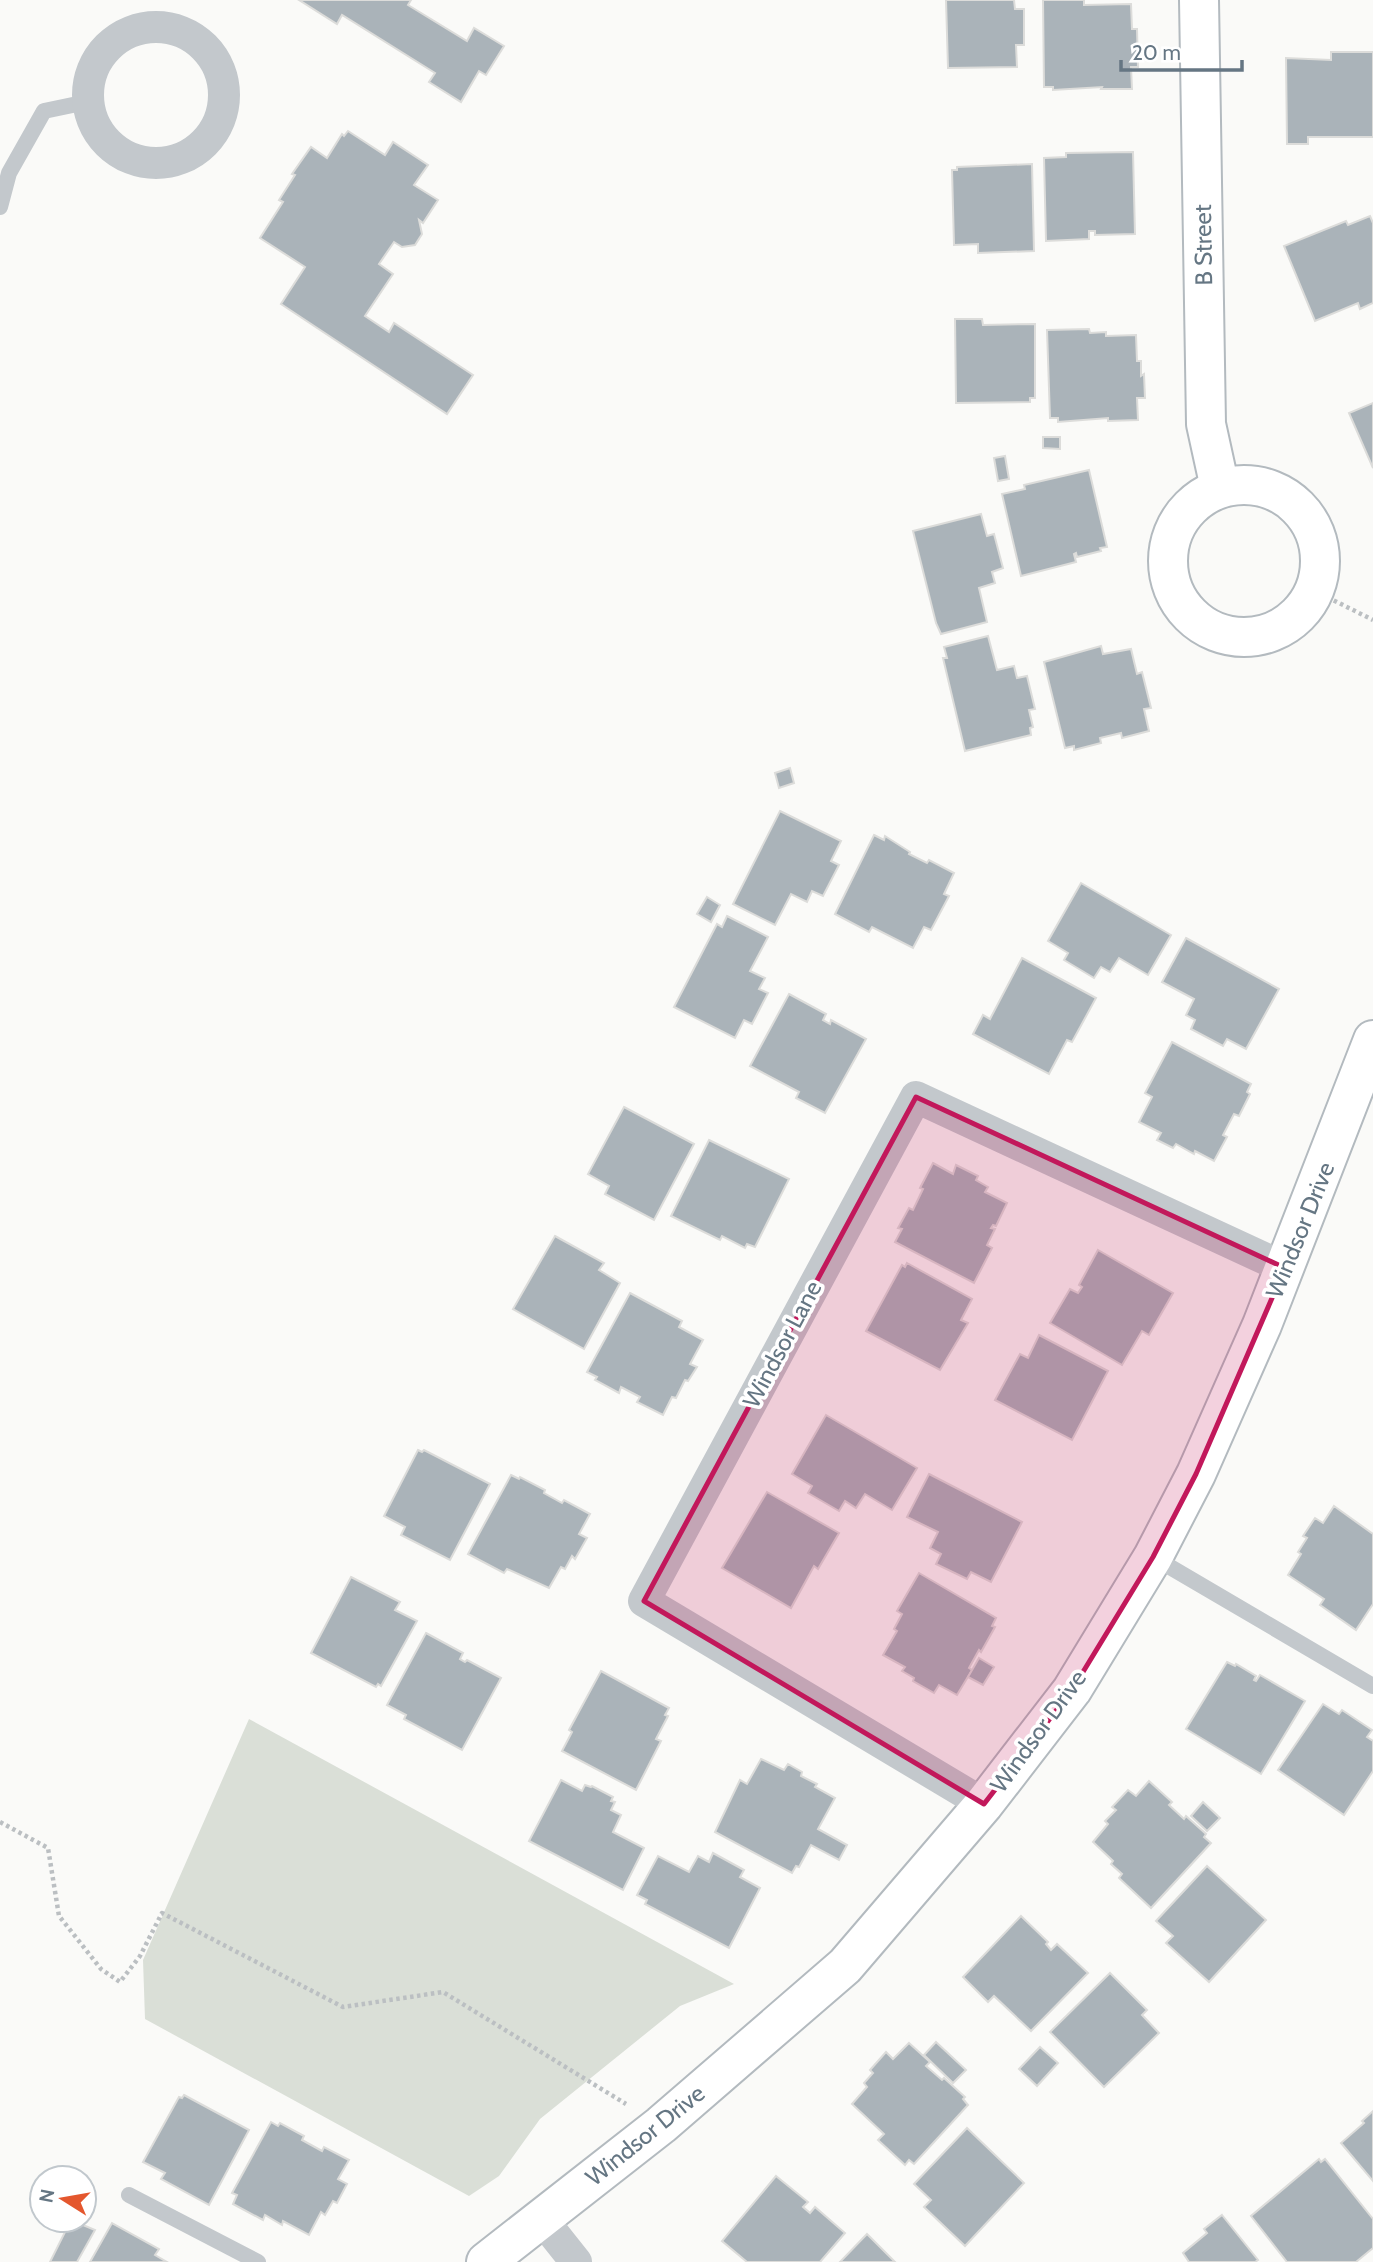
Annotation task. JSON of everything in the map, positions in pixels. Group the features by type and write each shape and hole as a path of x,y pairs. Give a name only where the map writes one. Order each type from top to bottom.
{"street":[{"name":"B Street","path":"1199,0 1206,424 1220,488"},
{"path":"161,13 180,30 198,40 213,56 222,75 225,96 220,118 211,137 193,153 172,162 148,163 125,157 107,144 94,124 87,102 89,78 99,56 114,40 161,13"},
{"path":"1245,484 1270,488 1292,500 1309,519 1319,542 1321,567 1315,591 1301,613 1282,628 1258,637 1236,638 1213,632 1194,619 1179,602 1170,581 1167,558 1172,535 1183,515 1199,499 1220,488 1245,484"},
{"name":"Windsor Drive","path":"486,2262 661,2125 845,1966 984,1804 1072,1690 1153,1557 1196,1474 1285,1268 1373,1041"},
{"name":"Windsor Lane","path":"984,1804 644,1601 916,1097 1285,1268"},
{"path":"541,2218 576,2262"}],"lane":[{"path":"0,207 9,173 44,111 87,102"},
{"path":"1153,1557 1373,1686"},
{"path":"129,2195 258,2262"}],"path":[{"path":"1315,591 1373,620"},
{"path":"0,1822 48,1848 60,1916 101,1969 120,1982 140,1956 162,1913 343,2007 443,1992 661,2125"}],"highlighted area":[{"path":"916,1097 1285,1268 1196,1474 1153,1557 1072,1690 984,1804 644,1601"}],"shaded area":[{"path":"249,1719 734,1984 680,2006 540,2119 499,2176 469,2196 145,2019 143,1960"}],"building":[{"path":"299,0 411,0 408,5 467,41 474,28 504,46 486,75 479,71 461,102 429,82 435,73 342,15 337,24"},
{"path":"946,0 1014,0 1015,9 1024,9 1024,45 1016,45 1017,67 948,68"},
{"path":"1043,0 1084,0 1084,5 1131,4 1132,29 1137,29 1138,67 1131,67 1132,89 1101,89 1102,87 1053,90 1053,87 1044,87"},
{"path":"1331,52 1373,52 1373,137 1308,137 1308,144 1287,144 1286,58 1331,60"},
{"path":"348,131 385,155 393,142 428,165 414,185 438,200 423,223 419,220 422,234 415,245 402,247 394,242 379,264 393,274 365,316 389,332 394,323 473,375 447,414 281,304 305,267 260,238 283,202 279,200 295,175 292,174 311,147 327,158 342,134 344,136"},
{"path":"1133,152 1135,234 1095,235 1095,231 1089,231 1089,239 1046,241 1044,158 1066,157 1066,153"},
{"path":"1032,164 1034,251 978,253 978,244 954,245 952,170 957,170 957,167"},
{"path":"1370,216 1373,223 1373,303 1360,309 1358,303 1315,321 1284,246 1346,221 1348,225"},
{"path":"955,319 982,319 983,325 1035,324 1035,398 1030,398 1030,402 956,403"},
{"path":"1089,329 1090,333 1106,332 1106,336 1136,335 1137,361 1141,361 1141,376 1144,374 1145,398 1137,398 1138,420 1108,421 1108,418 1058,422 1058,418 1050,418 1047,330"},
{"path":"1373,403 1373,468 1349,413"},
{"path":"1043,437 1060,437 1060,449 1043,448"},
{"path":"1005,456 1009,479 998,481 994,458"},
{"path":"1089,470 1107,547 1077,557 1076,553 1076,562 1021,576 1002,494 1025,489 1024,485"},
{"path":"981,514 987,536 994,534 1003,568 992,572 995,583 979,588 987,622 941,634 913,531"},
{"path":"988,636 997,670 1014,666 1017,678 1027,676 1035,709 1029,710 1033,727 1030,728 1031,735 965,751 943,658 947,658 944,647"},
{"path":"1101,646 1103,654 1131,649 1137,674 1142,672 1151,708 1144,709 1149,731 1122,738 1121,733 1100,738 1101,743 1074,750 1074,746 1065,748 1044,662"},
{"path":"790,768 794,783 779,788 775,773"},
{"path":"780,811 841,841 831,861 839,865 823,896 812,891 807,902 791,894 775,925 733,904"},
{"path":"874,835 884,840 885,836 910,852 909,854 927,863 929,860 954,873 944,894 949,896 931,930 924,927 913,948 872,927 869,932 835,914"},
{"path":"1081,883 1171,935 1148,975 1119,958 1110,972 1101,967 1094,978 1064,960 1068,953 1048,941"},
{"path":"707,897 720,905 711,922 697,914"},
{"path":"727,916 768,937 750,971 765,978 759,989 768,993 752,1024 744,1020 735,1038 674,1007 717,924 722,927"},
{"path":"1186,938 1279,989 1246,1049 1227,1039 1223,1046 1191,1029 1195,1020 1186,1015 1194,999 1162,982"},
{"path":"1022,958 1096,998 1072,1042 1067,1040 1049,1074 973,1034 983,1015 990,1019"},
{"path":"789,994 826,1014 823,1020 830,1024 831,1020 866,1039 825,1113 796,1098 799,1092 750,1066"},
{"path":"1172,1042 1251,1084 1247,1092 1250,1094 1239,1116 1234,1114 1223,1135 1227,1137 1214,1161 1176,1144 1173,1148 1157,1140 1161,1133 1139,1122 1152,1097 1145,1093"},
{"path":"624,1107 694,1144 654,1220 605,1194 609,1186 588,1174"},
{"path":"709,1140 789,1179 755,1247 747,1244 745,1248 722,1236 720,1240 671,1216"},
{"path":"933,1163 953,1174 956,1165 978,1176 976,1180 988,1187 985,1192 1007,1203 996,1226 991,1228 995,1229 987,1245 992,1248 974,1283 895,1242 902,1229 898,1228 909,1208 913,1210 923,1189 920,1188"},
{"path":"555,1236 604,1263 599,1270 620,1283 584,1349 513,1309"},
{"path":"1098,1250 1173,1293 1149,1335 1142,1331 1122,1365 1050,1323 1070,1289 1078,1293 1082,1287 1079,1285"},
{"path":"907,1263 972,1299 961,1320 968,1323 940,1370 866,1331 902,1265 905,1267"},
{"path":"630,1293 682,1321 679,1327 703,1340 690,1364 697,1367 688,1381 685,1380 676,1398 672,1397 663,1415 637,1402 640,1397 621,1387 619,1393 595,1380 597,1377 587,1372"},
{"path":"1039,1335 1108,1371 1072,1440 995,1400 1020,1354 1028,1358"},
{"path":"826,1415 917,1468 892,1510 865,1494 856,1508 845,1501 839,1511 808,1493 812,1486 792,1474"},
{"path":"418,1450 424,1450 490,1484 450,1560 401,1535 405,1527 384,1516"},
{"path":"929,1474 1022,1522 991,1582 971,1572 967,1579 936,1564 941,1554 930,1548 938,1532 907,1517"},
{"path":"511,1475 545,1490 544,1493 562,1503 564,1500 590,1514 579,1534 587,1538 575,1559 572,1556 565,1569 561,1567 549,1588 507,1569 504,1573 468,1554"},
{"path":"767,1492 839,1533 818,1569 814,1566 791,1608 722,1568"},
{"path":"1334,1506 1373,1534 1373,1604 1356,1630 1320,1605 1324,1599 1288,1575 1301,1554 1298,1552 1307,1538 1303,1536 1315,1518 1323,1523"},
{"path":"919,1573 996,1618 992,1626 995,1627 981,1652 979,1650 969,1668 972,1670 957,1695 939,1685 934,1693 913,1681 914,1678 902,1671 905,1667 883,1655 897,1631 894,1629 902,1614 897,1611"},
{"path":"351,1577 400,1602 395,1610 417,1621 381,1686 378,1684 376,1687 311,1653"},
{"path":"426,1633 463,1653 460,1659 465,1662 467,1660 501,1678 462,1750 404,1719 406,1715 387,1705"},
{"path":"979,1658 994,1667 983,1685 968,1677"},
{"path":"1227,1662 1235,1666 1236,1664 1256,1676 1256,1681 1260,1675 1305,1701 1261,1774 1186,1729"},
{"path":"601,1671 669,1708 665,1715 668,1716 656,1739 661,1741 636,1790 562,1751 572,1732 569,1730"},
{"path":"1323,1704 1339,1714 1342,1710 1372,1730 1367,1737 1373,1741 1373,1771 1344,1815 1278,1770"},
{"path":"761,1759 784,1770 788,1764 802,1772 801,1776 817,1784 815,1787 835,1798 818,1829 847,1845 839,1860 811,1845 799,1867 796,1866 792,1873 715,1832 740,1780 747,1784"},
{"path":"561,1780 582,1791 585,1785 592,1786 613,1797 611,1801 615,1802 611,1810 621,1815 613,1832 644,1848 623,1890 529,1841"},
{"path":"1149,1781 1172,1802 1169,1805 1184,1819 1186,1816 1206,1834 1204,1837 1211,1843 1151,1908 1119,1878 1122,1874 1111,1864 1113,1861 1093,1842 1108,1824 1105,1821 1116,1810 1112,1807 1128,1790 1136,1796"},
{"path":"1203,1802 1220,1818 1207,1831 1191,1816"},
{"path":"713,1853 744,1870 740,1877 760,1888 729,1948 645,1904 647,1900 637,1895 658,1856 689,1872 698,1856 709,1862"},
{"path":"1207,1866 1266,1920 1209,1982 1166,1943 1173,1936 1156,1921"},
{"path":"1021,1916 1048,1942 1046,1944 1051,1950 1057,1944 1088,1973 1031,2031 994,1996 988,2002 963,1977"},
{"path":"1110,1973 1147,2010 1142,2015 1159,2033 1104,2087 1050,2032"},
{"path":"936,2042 966,2070 953,2083 924,2055"},
{"path":"909,2043 930,2062 926,2066 965,2097 963,2099 968,2105 914,2164 909,2160 905,2165 878,2140 884,2134 852,2104 867,2087 864,2083 873,2073 870,2070 886,2052 893,2059"},
{"path":"1040,2047 1058,2063 1037,2086 1019,2069"},
{"path":"184,2095 249,2130 209,2205 161,2179 165,2173 143,2162 179,2097"},
{"path":"1373,2111 1373,2181 1341,2143 1364,2123 1362,2121"},
{"path":"271,2122 278,2126 280,2123 304,2136 302,2140 322,2151 324,2147 349,2160 338,2179 347,2184 337,2203 333,2201 325,2215 321,2212 309,2235 265,2215 263,2220 233,2204 237,2195 232,2193"},
{"path":"967,2128 1024,2183 965,2246 924,2207 931,2200 914,2184"},
{"path":"1319,2159 1321,2162 1325,2159 1373,2219 1373,2248 1356,2262 1287,2262 1251,2216"},
{"path":"776,2176 808,2202 803,2207 810,2213 815,2207 845,2233 820,2262 747,2262 722,2241"},
{"path":"1222,2215 1258,2260 1189,2262 1183,2253 1207,2233 1204,2229"},
{"path":"112,2223 159,2249 155,2255 167,2262 90,2262"},
{"path":"64,2234 93,2234 77,2262 50,2262"},
{"path":"867,2234 895,2262 840,2262"}]}
